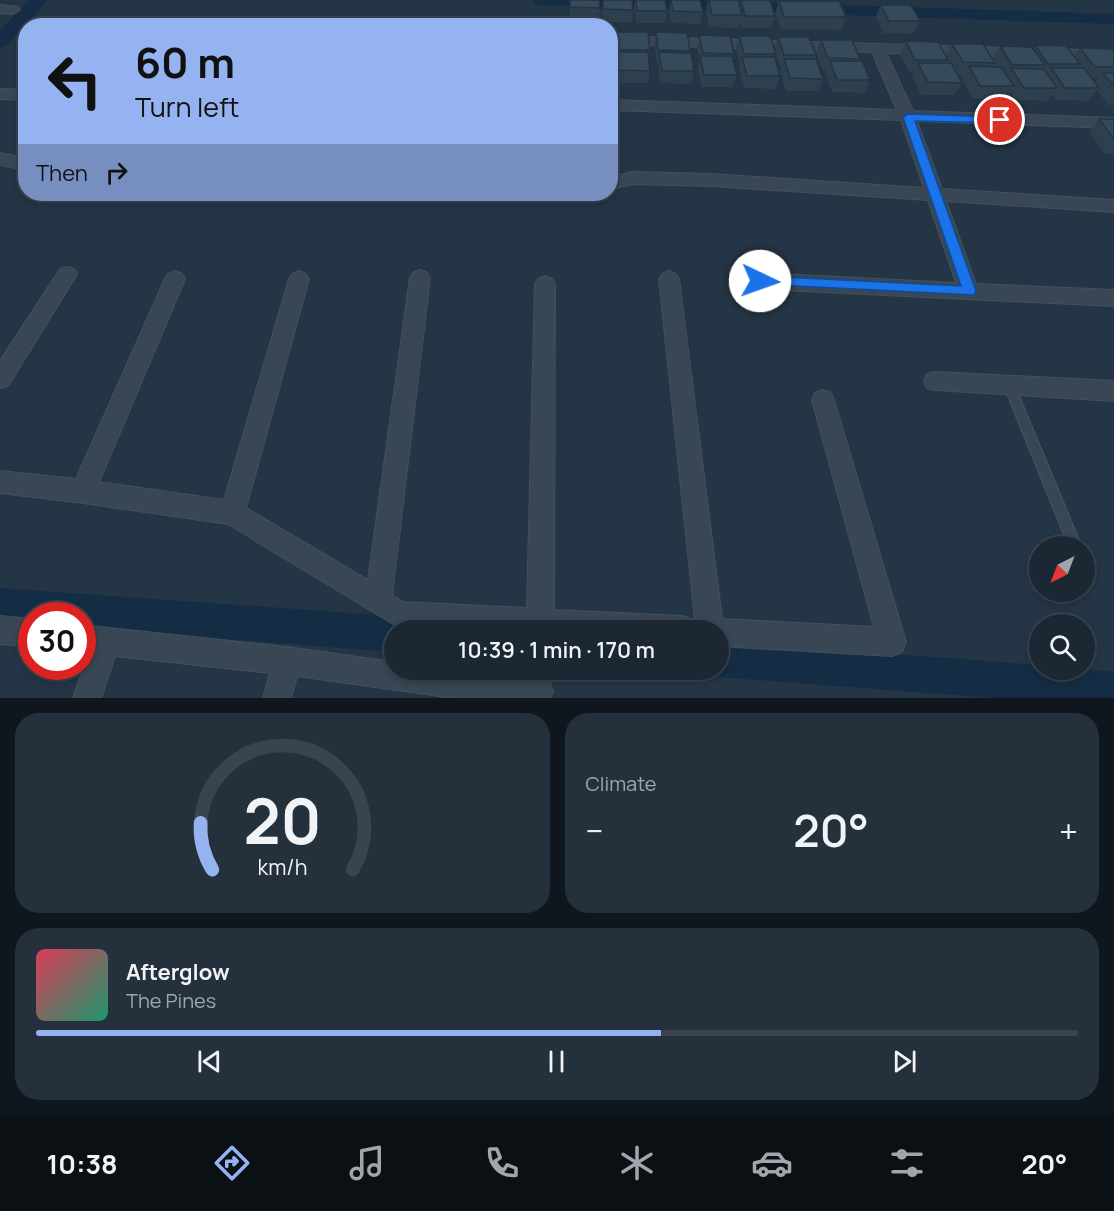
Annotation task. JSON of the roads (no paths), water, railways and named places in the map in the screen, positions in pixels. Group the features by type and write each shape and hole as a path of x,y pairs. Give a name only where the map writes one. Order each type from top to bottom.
{"street":[{"path":"618,40 878,50 1114,55"},
{"path":"878,50 908,117 969,291"},
{"path":"0,94 18,95"},
{"path":"618,105 1114,123"},
{"path":"0,159 18,162"},
{"path":"618,181 633,178 711,180 1114,206"},
{"path":"0,379 67,274"},
{"path":"378,601 420,278"},
{"path":"83,491 175,279"},
{"path":"232,513 299,279"},
{"path":"669,279 709,620"},
{"path":"760,281 1114,298"},
{"path":"540,620 546,284"},
{"path":"935,381 1114,391"},
{"path":"729,633 892,642 823,400"},
{"path":"0,482 83,491 232,513 400,615 500,620"},
{"path":"0,630 18,632"},
{"path":"96,640 287,661 454,691 539,691"},
{"path":"277,698 287,661"},
{"path":"87,698 89,680"}],"lane":[{"path":"1009,385 1071,536"}],"waterway":[{"path":"22,18 39,0"},
{"path":"541,0 1114,19"},
{"path":"0,42 18,23"},
{"path":"0,605 384,633"},
{"path":"729,660 1114,689"}]}
